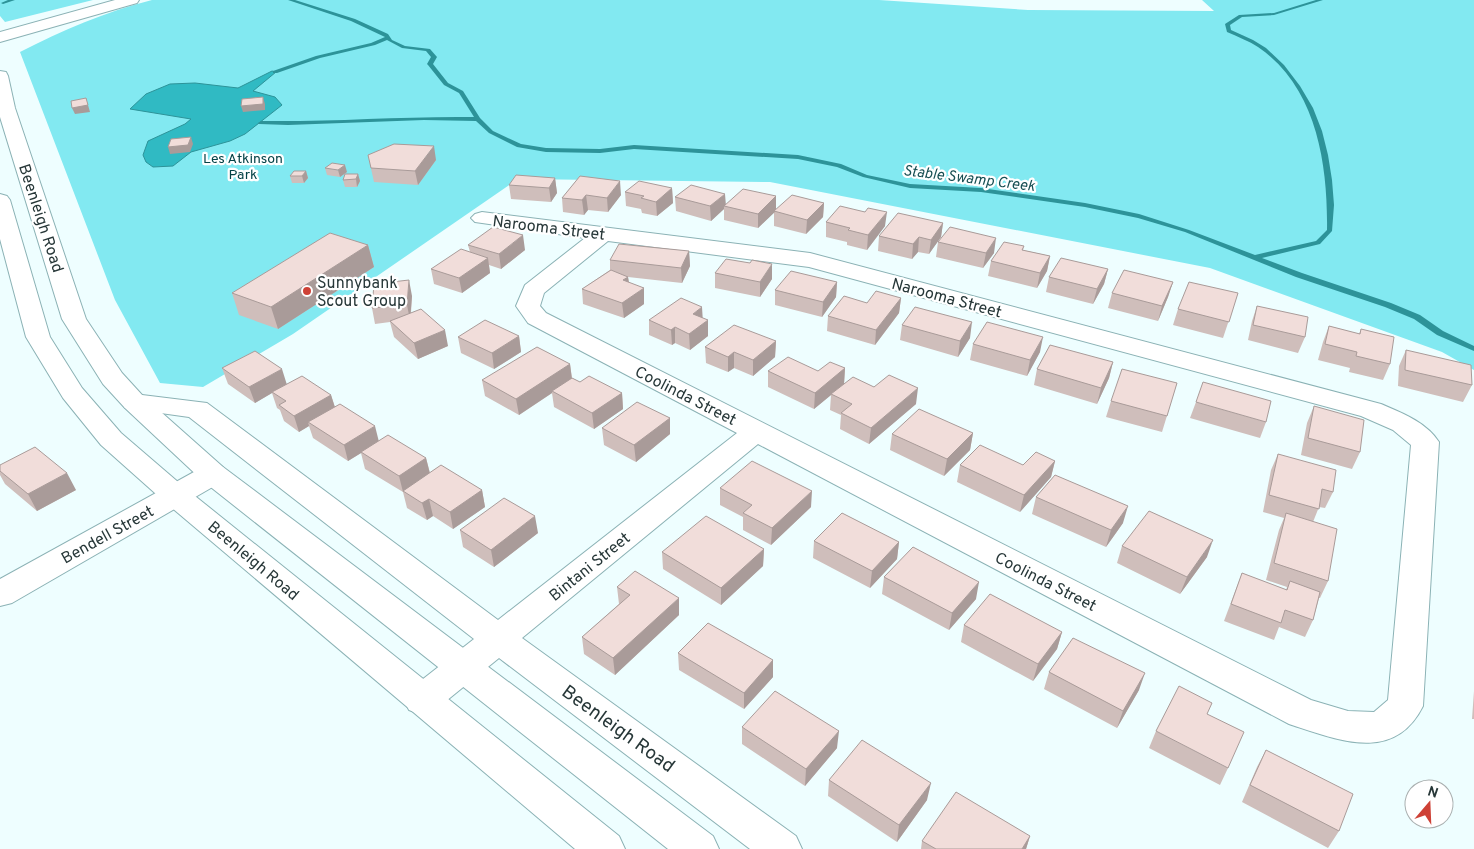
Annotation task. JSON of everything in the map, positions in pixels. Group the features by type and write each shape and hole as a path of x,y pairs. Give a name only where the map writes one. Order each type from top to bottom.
{"street":[{"path":"0,31 106,4 132,0"},
{"path":"0,37 106,4"},
{"path":"0,50 106,4"},
{"name":"Beenleigh Road","path":"0,76 6,108 74,319 112,378 134,402 214,474 699,849"},
{"name":"Beenleigh Road","path":"0,200 38,336 72,392 111,439 175,495 605,849"},
{"name":"Narooma Street","path":"482,218 810,260 1362,407 1402,424"},
{"name":"Coolinda Street","path":"604,233 533,290 528,306 537,318 1302,713 1348,726 1380,728 1405,706 1425,442 1402,424"},
{"name":"Beenleigh Road","path":"134,402 197,409 498,639 782,849"},
{"name":"Bintani Street","path":"422,700 756,432"},
{"name":"Bendell Street","path":"0,594 214,474"}],"green space":[{"path":"0,0 93,0 5,22 0,16"},
{"name":"Les Atkinson Park","path":"152,0 879,0 1028,10 1214,11 1202,0 1474,0 1474,370 1442,352 1210,268 770,182 518,179 293,334 203,387 160,383 115,300 20,52 84,22"}],"shaded area":[{"path":"272,71 276,72 253,91 275,97 282,105 245,134 230,141 191,152 173,166 153,167 146,162 143,155 148,141 185,124 191,119 130,109 146,94 170,84 195,83 238,88"}],"building":[{"path":"263,97 263,104 241,106 242,99"},
{"path":"86,98 88,105 72,108 71,101"},
{"path":"191,137 188,145 168,147 171,139"},
{"path":"394,144 434,146 415,171 371,168 368,155"},
{"path":"332,163 345,165 338,170 325,168"},
{"path":"294,171 306,171 302,176 290,176"},
{"path":"345,174 358,174 356,179 343,180"},
{"path":"516,175 555,178 549,188 509,185"},
{"path":"580,176 620,181 607,198 586,195 582,200 562,198"},
{"path":"639,181 672,188 656,202 641,198 644,196 625,192"},
{"path":"691,185 725,194 710,206 675,197"},
{"path":"743,189 776,196 758,214 724,206"},
{"path":"792,195 824,203 807,220 774,211"},
{"path":"840,206 865,212 868,208 887,212 868,235 826,222"},
{"path":"898,213 943,223 931,240 919,237 913,244 879,236"},
{"path":"493,227 523,235 499,254 468,245"},
{"path":"950,227 996,238 986,253 938,242"},
{"path":"330,233 368,245 271,307 232,293"},
{"path":"1004,242 1024,246 1022,250 1050,256 1040,273 991,261"},
{"path":"619,244 689,251 681,268 610,260"},
{"path":"461,249 488,258 459,278 431,269"},
{"path":"1061,258 1108,269 1097,289 1049,277"},
{"path":"726,259 750,263 752,260 772,264 760,282 715,273"},
{"path":"611,270 628,277 623,280 644,288 622,303 582,289"},
{"path":"1124,270 1173,282 1162,306 1112,293"},
{"path":"791,271 837,282 823,302 775,290"},
{"path":"409,280 407,305 372,308 374,284"},
{"path":"1189,282 1238,293 1229,322 1178,309"},
{"path":"876,291 901,298 876,330 828,316 844,296 867,303"},
{"path":"681,298 702,307 693,314 708,320 689,334 675,327 671,330 649,320"},
{"path":"1257,306 1308,317 1305,337 1253,325"},
{"path":"915,307 972,322 960,341 902,325"},
{"path":"421,309 445,330 414,343 390,321"},
{"path":"485,320 519,336 492,353 458,337"},
{"path":"987,322 1043,337 1030,360 973,344"},
{"path":"734,325 776,341 753,360 734,352 728,357 705,347"},
{"path":"1329,326 1360,334 1361,329 1394,337 1390,364 1356,356 1357,352 1325,344"},
{"path":"1050,345 1113,362 1101,388 1037,369"},
{"path":"537,347 570,364 516,399 482,380"},
{"path":"1406,350 1471,365 1472,385 1405,370"},
{"path":"255,351 282,369 249,387 222,368"},
{"path":"788,357 818,371 830,362 845,368 815,393 768,371"},
{"path":"1122,369 1177,383 1167,416 1111,401"},
{"path":"889,375 918,388 871,428 841,413 852,404 831,394 853,377 874,387"},
{"path":"302,376 331,395 294,416 279,405 286,401 272,392"},
{"path":"589,376 622,393 592,413 552,391 572,378 580,382"},
{"path":"1203,382 1271,401 1266,422 1196,402"},
{"path":"637,402 670,418 634,445 602,428"},
{"path":"340,404 375,426 344,445 308,422"},
{"path":"1314,406 1364,420 1360,452 1308,438"},
{"path":"919,409 973,433 947,459 892,434"},
{"path":"388,435 426,458 399,476 361,452"},
{"path":"980,445 1023,465 1036,452 1055,461 1024,495 960,465"},
{"path":"35,447 67,473 28,494 0,471 0,465"},
{"path":"1278,454 1336,470 1333,492 1322,489 1319,509 1269,495"},
{"path":"752,461 812,491 772,528 743,513 752,505 720,488"},
{"path":"441,465 482,490 450,512 429,499 422,503 403,491"},
{"path":"1055,475 1128,506 1111,530 1036,497"},
{"path":"504,498 535,516 491,550 460,530"},
{"path":"1149,511 1213,540 1187,577 1122,546"},
{"path":"842,513 899,542 872,571 814,541"},
{"path":"1286,513 1337,529 1328,581 1274,563"},
{"path":"706,516 764,549 721,588 662,552"},
{"path":"913,547 979,582 952,613 884,577"},
{"path":"635,571 679,598 613,658 582,637 630,595 617,587"},
{"path":"1242,573 1287,590 1290,581 1320,592 1313,620 1285,610 1281,623 1231,604"},
{"path":"990,594 1062,632 1038,664 964,625"},
{"path":"708,623 773,660 744,693 678,653"},
{"path":"1073,638 1145,673 1123,711 1049,672"},
{"path":"1179,686 1212,703 1207,714 1244,732 1228,768 1156,731"},
{"path":"775,691 839,731 806,769 742,727"},
{"path":"862,740 931,783 899,825 829,780"},
{"path":"1266,750 1353,794 1339,831 1250,785"},
{"path":"956,792 1030,836 1022,849 936,849 922,841"}],"waterway":[{"path":"3,3 13,0"},
{"name":"Stable Swamp Creek","path":"290,0 353,20 386,35 388,38"},
{"path":"1256,257 1318,243 1330,230 1329,180 1319,131 1310,108 1298,86 1283,66 1264,49 1229,31 1227,24 1241,16 1274,14 1321,0"},
{"path":"275,72 318,57 373,44 388,38"},
{"name":"Stable Swamp Creek","path":"388,38 390,41 404,47 428,50 434,57 430,64 446,84 461,92 478,119"},
{"path":"261,123 478,119"},
{"name":"Stable Swamp Creek","path":"478,119 491,132 519,146 546,150 600,151 634,147 798,157 839,165 865,176 910,186 981,190 1085,205 1139,216 1187,231 1299,275 1388,305 1417,317 1440,333 1474,349"}],"place":[{"name":"Sunnybank Scout Group","path":"307,291"}]}
